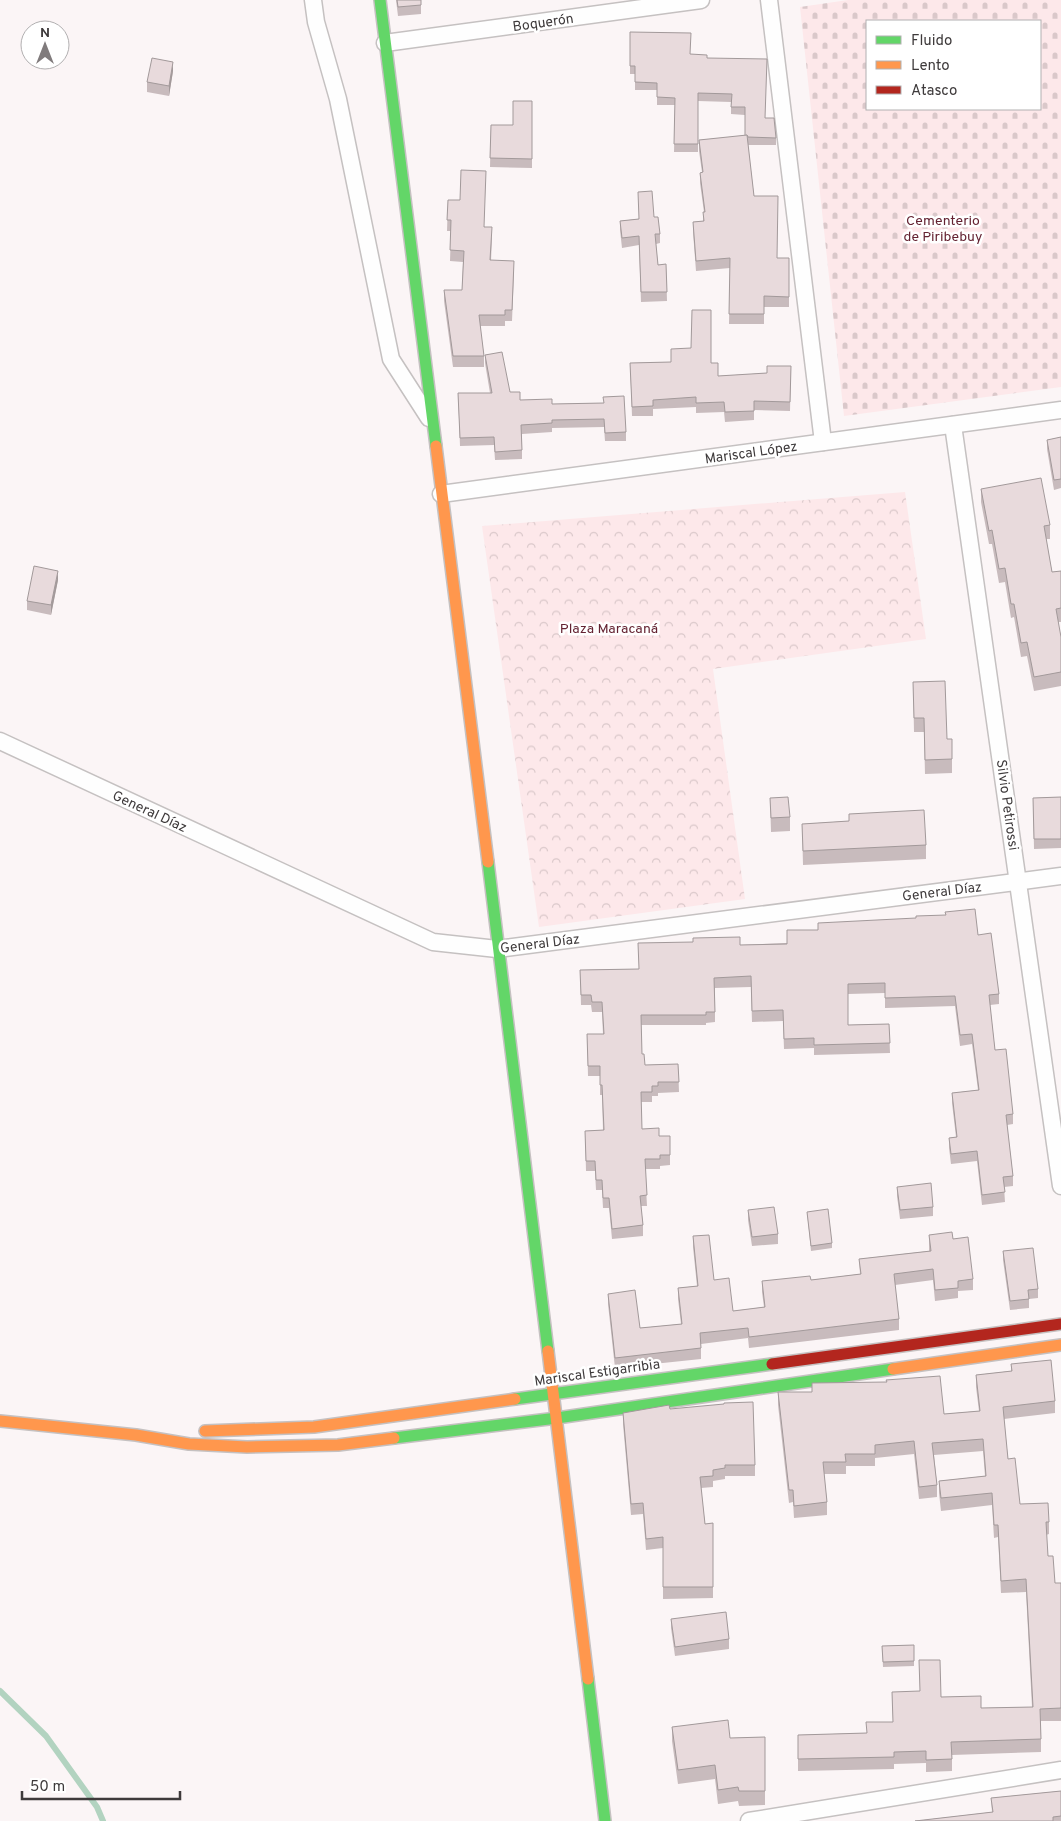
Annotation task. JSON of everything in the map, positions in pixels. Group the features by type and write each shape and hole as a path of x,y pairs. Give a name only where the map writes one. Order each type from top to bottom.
{"street":[{"path":"313,0 316,22 338,100 391,359 432,422"},
{"path":"380,0 606,1821"},
{"name":"Boquerón","path":"385,43 700,0"},
{"path":"770,0 823,442"},
{"name":"Mariscal López","path":"441,494 1061,410"},
{"name":"Silvio Petirossi","path":"954,425 1061,1186"},
{"name":"General Díaz","path":"0,742 433,942 497,949 1061,876"},
{"name":"Mariscal Estigarribia","path":"136,1435 314,1427 1061,1324"},
{"path":"0,1421 136,1435 188,1444 247,1447 338,1446 557,1418 1061,1345"},
{"path":"749,1821 1061,1770"}],"green space":[{"name":"Cementerio de Piribebuy","path":"848,0 1061,0 1061,387 844,416 800,7"},
{"name":"Plaza Maracaná","path":"905,492 926,639 713,669 745,899 539,927 482,526"}],"building":[{"path":"397,0 421,0 421,5 398,7"},
{"path":"630,32 691,33 690,54 707,55 707,58 767,59 765,118 774,118 776,138 745,136 745,107 731,107 732,94 698,93 698,144 674,144 675,98 657,97 657,83 635,82 635,66 630,66"},
{"path":"152,58 173,62 169,86 147,82"},
{"path":"513,101 532,101 532,159 490,158 491,125 513,125"},
{"path":"747,135 754,196 778,196 777,258 789,258 789,297 764,296 764,314 729,314 730,258 696,261 693,222 704,221 703,212 705,212 700,173 703,172 699,140"},
{"path":"461,170 486,171 484,227 492,227 490,260 514,261 512,310 505,310 505,315 479,315 484,356 453,356 444,290 462,290 464,251 450,250 451,220 447,220 448,200 460,200"},
{"path":"652,191 654,217 658,217 660,234 655,234 658,265 666,264 667,292 641,292 639,236 622,238 620,221 639,219 638,192"},
{"path":"692,310 711,310 711,363 718,363 718,376 767,373 767,366 791,366 790,402 754,401 754,411 725,412 724,402 696,403 696,397 653,400 653,406 632,407 630,363 671,362 671,349 691,348"},
{"path":"502,352 510,392 520,392 520,400 552,399 552,404 604,403 603,397 624,396 626,432 605,433 604,419 552,420 552,423 521,425 522,450 495,452 494,437 460,438 458,393 492,393 485,355"},
{"path":"1061,437 1061,479 1054,480 1047,440"},
{"path":"1041,478 1050,525 1044,526 1052,572 1061,571 1061,608 1056,609 1061,637 1061,672 1034,677 1027,642 1021,643 1014,604 1011,604 1005,568 999,569 992,530 989,531 981,489"},
{"path":"34,566 58,571 51,605 27,601"},
{"path":"945,681 947,739 952,739 952,759 925,760 924,718 914,718 913,682"},
{"path":"788,797 790,817 771,818 770,798"},
{"path":"1061,797 1061,839 1034,839 1033,798"},
{"path":"924,810 926,845 803,851 802,824 849,821 849,814"},
{"path":"975,909 978,935 991,933 999,994 989,995 995,1050 1006,1049 1013,1114 1006,1115 1013,1176 1003,1177 1005,1192 982,1195 977,1151 951,1154 949,1138 957,1137 952,1093 979,1090 972,1034 960,1035 955,996 885,998 885,983 848,984 848,1025 889,1024 890,1043 814,1045 814,1038 784,1039 783,1010 752,1011 751,976 714,978 715,1012 706,1012 706,1015 641,1015 642,1054 644,1054 645,1065 678,1064 679,1082 658,1082 658,1086 652,1086 652,1092 641,1092 642,1129 659,1128 659,1136 670,1136 670,1155 660,1155 660,1159 645,1159 647,1195 640,1196 643,1225 612,1229 609,1198 603,1198 602,1180 596,1180 595,1161 586,1161 585,1131 604,1130 600,1066 588,1066 587,1034 604,1034 602,1002 592,1002 591,995 581,995 580,970 639,969 638,943 693,942 693,938 740,937 740,945 787,944 787,930 818,930 818,923 916,918 916,916 946,915 945,912"},
{"path":"931,1183 933,1207 900,1210 897,1187"},
{"path":"774,1207 778,1234 752,1237 748,1210"},
{"path":"828,1209 832,1243 811,1246 807,1212"},
{"path":"952,1232 953,1239 968,1237 973,1279 958,1281 958,1288 935,1290 933,1269 894,1274 899,1319 749,1337 748,1328 700,1333 701,1348 615,1358 608,1294 635,1290 640,1328 682,1324 678,1288 698,1286 693,1236 709,1235 714,1280 729,1278 733,1311 765,1307 762,1281 810,1276 811,1280 861,1274 859,1259 931,1251 929,1235"},
{"path":"1033,1248 1038,1289 1028,1290 1029,1299 1010,1301 1003,1251"},
{"path":"1051,1360 1055,1401 1003,1407 1008,1459 1015,1458 1020,1504 1048,1503 1049,1522 1046,1522 1048,1556 1053,1556 1055,1583 1061,1583 1061,1708 1040,1709 1041,1739 951,1742 952,1759 926,1760 926,1751 894,1752 894,1757 798,1759 798,1735 867,1733 866,1722 893,1722 892,1692 920,1691 919,1660 940,1660 941,1697 981,1696 981,1708 1033,1707 1026,1579 1001,1581 998,1525 994,1525 992,1493 941,1498 939,1481 986,1476 983,1439 932,1443 937,1485 919,1487 914,1441 875,1445 875,1454 845,1454 846,1462 823,1462 827,1502 794,1506 793,1490 789,1490 778,1392 812,1392 812,1383 887,1382 886,1380 940,1376 944,1414 980,1411 976,1375 1012,1371 1011,1364"},
{"path":"753,1402 755,1465 725,1465 725,1468 713,1470 713,1476 700,1477 705,1524 713,1523 713,1587 663,1587 663,1537 646,1539 643,1503 631,1504 623,1413 669,1405 670,1409"},
{"path":"726,1612 729,1639 675,1647 671,1619"},
{"path":"914,1645 914,1661 883,1662 882,1646"},
{"path":"728,1720 730,1738 765,1737 765,1791 739,1791 738,1787 718,1790 715,1765 678,1770 672,1727"},
{"path":"1061,1791 1061,1816 1053,1817 1053,1821 915,1821 993,1812 991,1798"}],"waterway":[{"path":"0,1691 46,1736 97,1807 103,1821"}],"traffic: fast":[{"path":"380,0 436,446"},
{"path":"488,862 548,1351"},
{"path":"515,1399 772,1364"},
{"path":"394,1438 557,1418 893,1369"},
{"path":"588,1679 605,1821"}],"traffic: slow":[{"path":"436,446 488,862"},
{"path":"893,1369 1061,1345"},
{"path":"548,1351 588,1679"},
{"path":"205,1431 314,1427 515,1399"},
{"path":"0,1421 136,1435 189,1444 247,1447 338,1445 394,1438"}],"traffic: jam":[{"path":"772,1364 1061,1324"}]}
